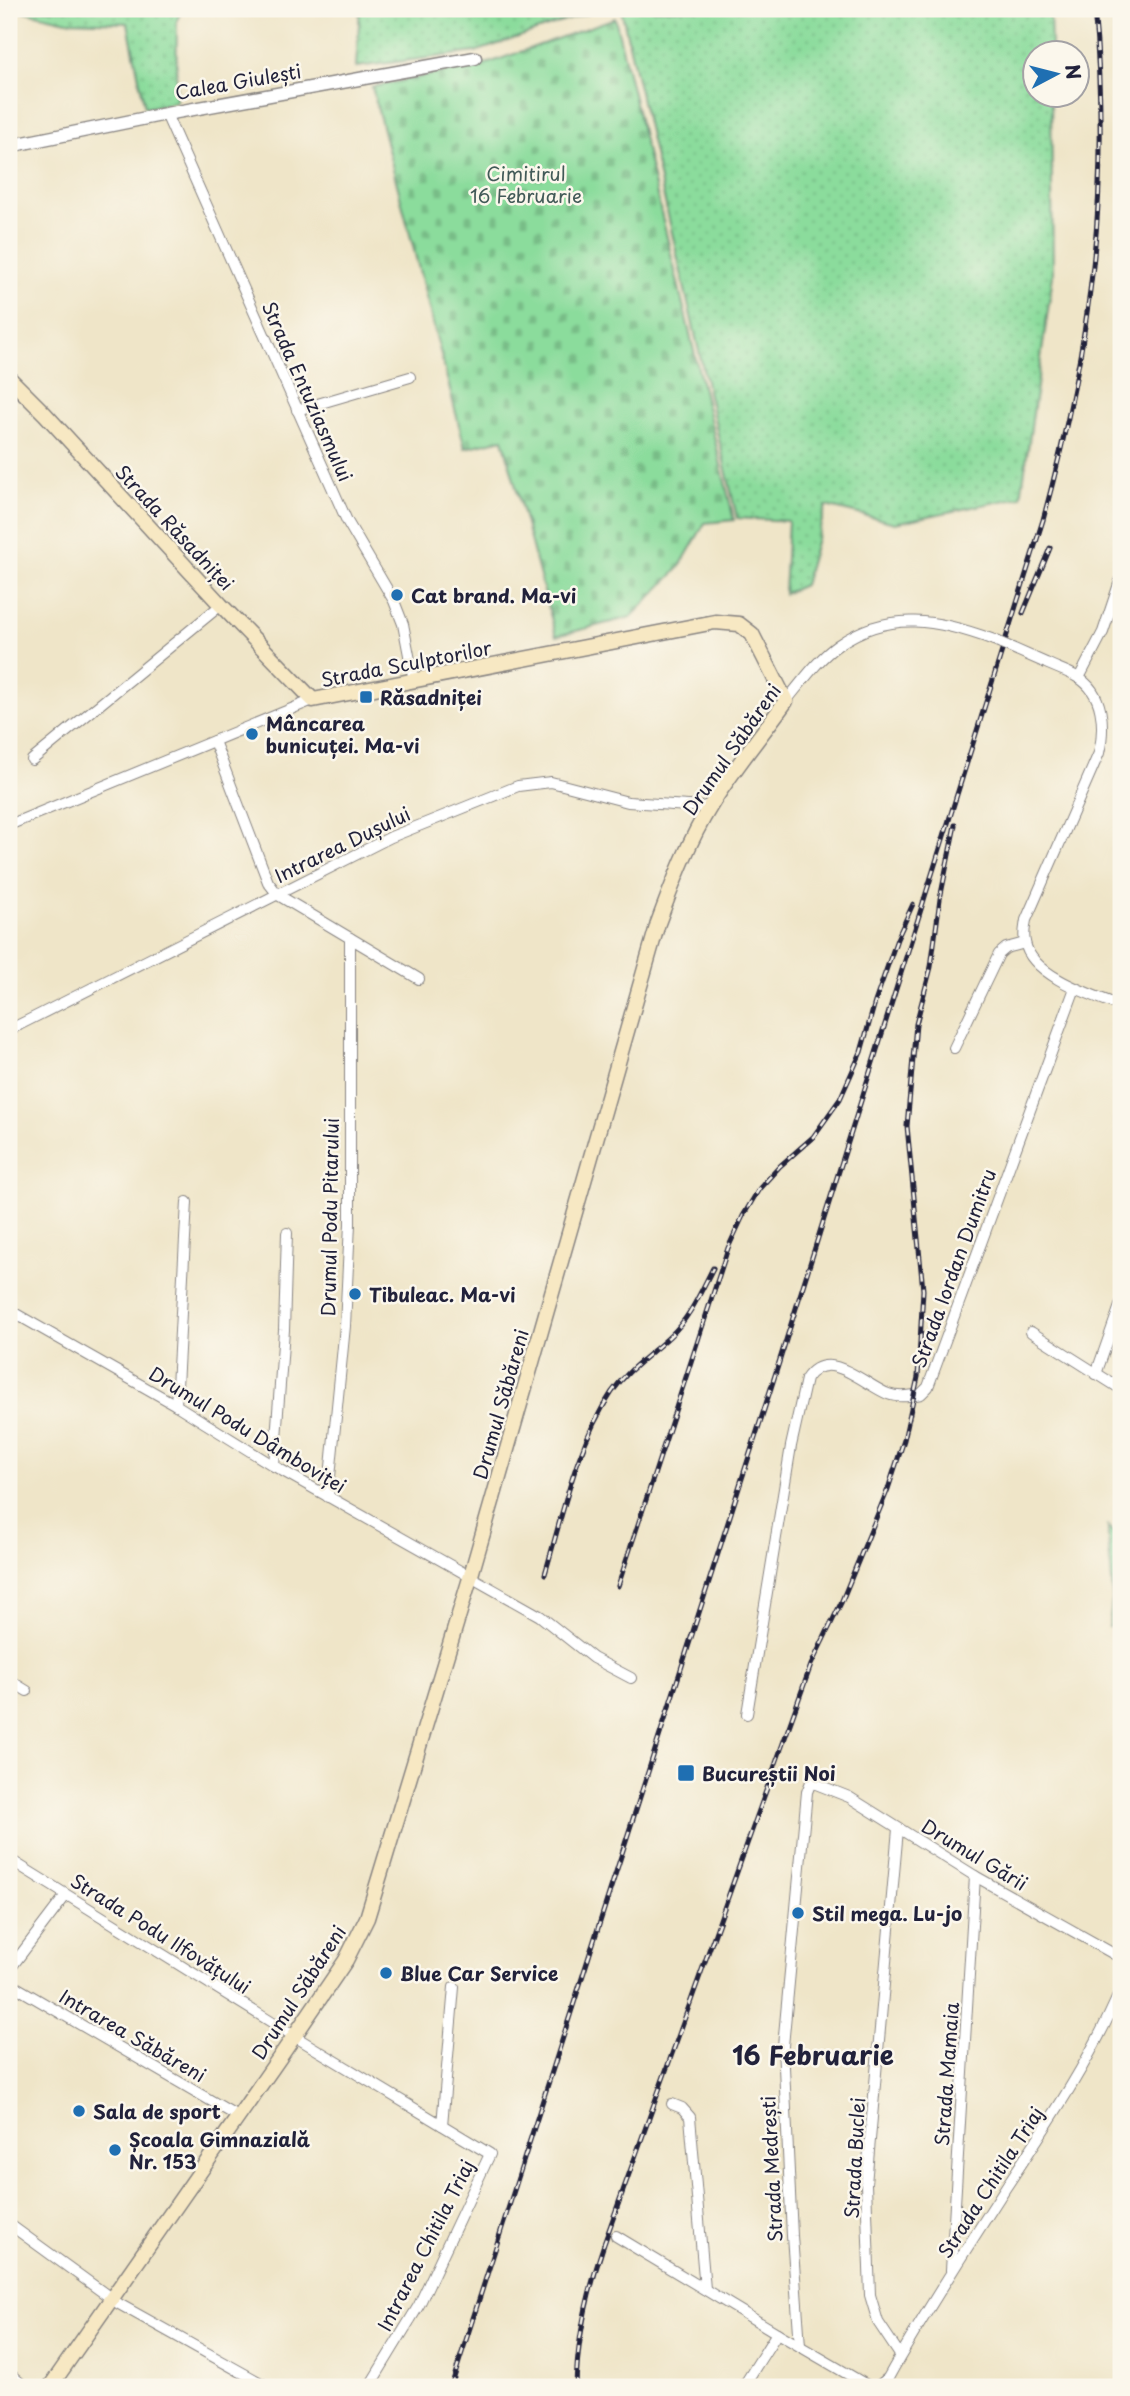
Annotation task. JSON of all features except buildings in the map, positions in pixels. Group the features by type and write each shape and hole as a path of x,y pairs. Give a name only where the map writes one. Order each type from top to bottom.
{"main road":[{"name":"Strada Răsadniței","path":"9,378 313,700"},
{"name":"Strada Sculptorilor","path":"313,700 715,622 739,624 752,634 786,701"},
{"name":"Drumul Săbăreni","path":"50,2387 294,2036 346,1959 367,1918 471,1575 658,923 677,871 712,804 786,701"}],"street":[{"name":"Calea Giulești","path":"9,146 166,114 475,58"},
{"name":"Strada Entuziasmului","path":"166,114 347,521 394,601 403,624 414,681"},
{"path":"297,410 410,377"},
{"path":"1121,578 1102,632 1079,678 1091,689 1097,700 1102,722 1101,743 1094,765 1026,920 1025,943 1029,954 1040,968 1076,988 1121,1006"},
{"path":"32,760 221,605"},
{"name":"Drumul Săbăreni","path":"786,701 838,645 878,626 896,621 931,621 959,626 1079,678"},
{"name":"Strada Sculptorilor","path":"9,825 313,700"},
{"path":"214,741 268,881 278,895 419,979"},
{"name":"Intrarea Dușului","path":"9,1030 391,837 518,786 551,782 628,802 703,807 712,804"},
{"name":"Drumul Podu Pitarului","path":"328,1497 345,1326 350,1224 350,938"},
{"path":"954,1048 999,954 1006,948 1025,943"},
{"name":"Strada Iordan Dumitru","path":"747,1714 791,1446 806,1378 818,1367 834,1366 843,1368 888,1394 914,1395 925,1392 1076,988"},
{"path":"176,1405 187,1202"},
{"path":"274,1466 284,1330 287,1233"},
{"path":"1096,1374 1121,1303"},
{"name":"Drumul Podu Dâmboviței","path":"9,1310 176,1405 328,1497 471,1575"},
{"path":"1031,1332 1121,1390"},
{"path":"471,1575 540,1616 593,1658 631,1678"},
{"path":"9,1680 27,1690"},
{"name":"Drumul Gării","path":"811,1782 843,1794 975,1876 1121,1958"},
{"name":"Strada Medrești","path":"800,2346 783,2046 806,1806 811,1782"},
{"name":"Strada Buclei","path":"898,1829 866,2185 870,2295 878,2322 900,2356"},
{"name":"Strada Podu Ilfovățului","path":"9,1859 490,2154"},
{"name":"Strada Mamaia","path":"951,2273 975,1876"},
{"path":"9,1970 66,1895"},
{"name":"Intrarea Săbăreni","path":"9,1983 239,2117"},
{"path":"442,2125 454,1987"},
{"name":"Strada Chitila Triaj","path":"877,2387 888,2378 951,2273 1057,2110 1099,2038 1121,1989"},
{"path":"672,2104 682,2108 690,2117 705,2289"},
{"name":"Intrarea Chitila Triaj","path":"369,2387 419,2305 490,2154"},
{"path":"9,2224 110,2299 268,2387"},
{"path":"616,2236 870,2387"},
{"path":"743,2387 777,2333"},
{"path":"9,2373 25,2387"}],"green space":[{"path":"14,9 182,9 177,20 176,102 145,108 128,23 67,21"},
{"path":"360,9 600,9 475,52 356,67"},
{"path":"621,9 1050,9 1051,38 1021,38 1021,108 1051,108 1053,275 1021,497 895,523 826,506 804,585 784,594 788,521 737,518"},
{"name":"Cimitirul 16 Februarie","path":"615,18 734,520 705,523 679,568 631,617 556,636 503,439 465,448 372,87 489,63"},
{"path":"1108,1526 1121,1542 1121,1627 1108,1627 1112,1588"}],"railway":[{"path":"451,2387 771,1388 1043,520 1073,392 1093,267 1100,140 1094,9"},
{"path":"1023,613 1050,548"},
{"path":"576,2387 584,2314 604,2244 811,1665 841,1603 888,1489 904,1440 918,1377 923,1290 907,1126 916,1024 931,967 940,899 955,825"},
{"path":"618,1586 728,1248 759,1189 813,1137 840,1099 861,1052 897,939 913,904"},
{"path":"545,1574 572,1480 600,1413 625,1376 683,1321 713,1268"}],"place":[{"name":"Cat brand. Ma-vi","path":"397,595"},
{"name":"Răsadniței","path":"366,697"},
{"name":"Mâncarea bunicuței. Ma-vi","path":"252,734"},
{"name":"Tibuleac. Ma-vi","path":"355,1294"},
{"name":"Bucureștii Noi","path":"686,1773"},
{"name":"Stil mega. Lu-jo","path":"798,1913"},
{"name":"Blue Car Service","path":"386,1973"},
{"name":"Sala de sport","path":"79,2111"},
{"name":"Școala Gimnazială Nr. 153","path":"115,2150"}],"district":[{"name":"16 Februarie","path":"813,2054"}]}
